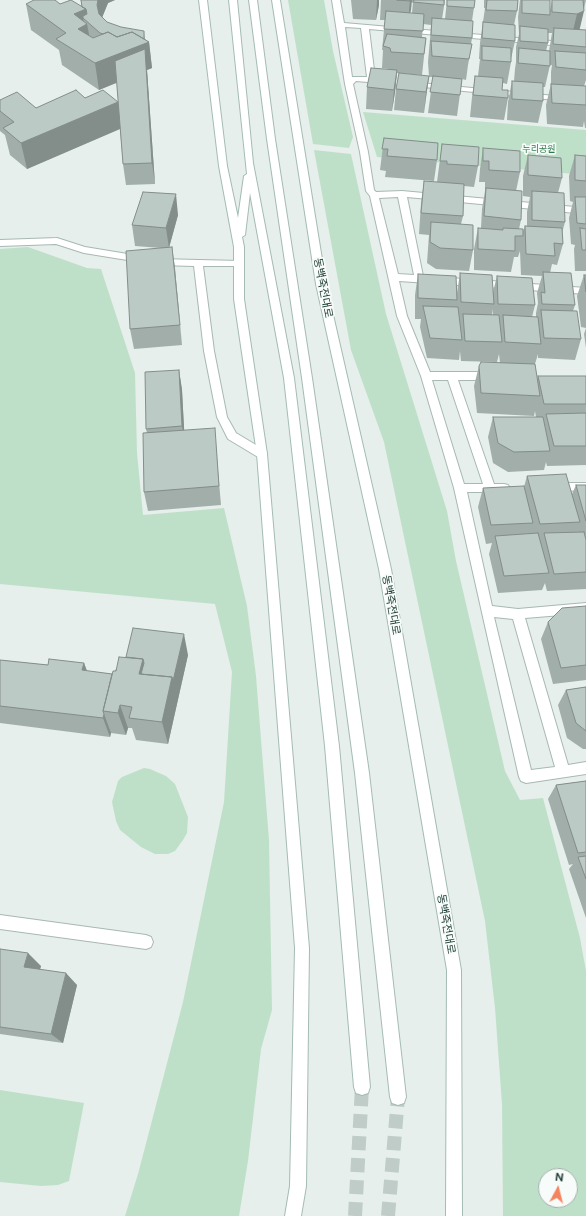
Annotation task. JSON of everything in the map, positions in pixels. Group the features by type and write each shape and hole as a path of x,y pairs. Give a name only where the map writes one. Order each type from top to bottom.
{"main road":[{"path":"203,0 223,166 239,247"},
{"path":"233,0 249,163 288,378 332,746 362,1087"},
{"path":"253,0 271,139 307,378 362,773 398,1097"},
{"name":"동백죽전대로","path":"276,0 321,284 385,569 454,970 454,1216"},
{"path":"336,0 349,84 364,152 370,191 374,195 402,316 426,376 460,488 526,777 586,768"},
{"path":"341,25 586,46"},
{"path":"365,26 371,80"},
{"path":"349,84 354,79 386,82"},
{"path":"402,83 586,101"},
{"path":"249,163 239,247 239,299 262,454 302,948 298,1186 293,1216"},
{"path":"374,195 402,194 586,211"},
{"path":"402,194 419,279"},
{"path":"0,243 57,241 84,250 158,262 238,264"},
{"path":"198,262 209,352 222,417 232,436 262,454"},
{"path":"394,277 586,291"},
{"path":"426,376 507,376"},
{"path":"452,376 490,488"},
{"path":"542,487 586,486"},
{"path":"460,488 512,488"},
{"path":"487,611 518,614 586,608"},
{"path":"518,614 563,772"},
{"path":"0,922 146,942"}],"green space":[{"path":"288,0 324,0 333,51 353,137 349,148 313,144"},
{"name":"누리공원","path":"363,112 586,130 586,175 377,157"},
{"path":"314,150 351,154 386,314 447,511 456,561 505,771 520,800 543,798 580,938 586,971 586,1216 503,1216 502,1104 495,1008 485,921 384,442 351,350"},
{"path":"28,247 87,268 101,269 135,373 137,453 143,515 224,508 247,606 256,676 269,840 272,1010 261,1049 248,1161 239,1216 125,1216 138,1174 183,1002 224,802 232,672 215,604 0,584 0,249"},
{"path":"144,768 166,776 175,784 188,817 187,833 175,851 168,854 155,854 141,847 120,830 116,821 112,802 118,781 122,777"},
{"path":"0,1090 84,1103 69,1181 58,1185 41,1186 0,1182"}],"building":[{"path":"34,0 55,0 60,4 71,0 86,9 74,14 87,24 78,29 93,38 108,32 117,37 132,32 149,42 95,63 56,39 66,33 26,4"},
{"path":"81,0 98,0 97,5 99,14 107,22 121,27 144,31 144,39 132,32 117,37 108,32 103,34 100,33 83,18 83,16 87,14 86,9 82,7"},
{"path":"414,0 444,0 444,5 413,2"},
{"path":"447,0 475,0 474,8 447,6"},
{"path":"487,0 518,0 517,11 486,10"},
{"path":"522,0 550,0 550,15 522,13"},
{"path":"552,0 583,0 584,11 577,14 552,12"},
{"path":"386,11 424,14 423,31 384,29"},
{"path":"432,18 473,21 472,38 431,35"},
{"path":"483,22 515,25 515,41 482,38"},
{"path":"520,26 548,29 548,43 520,41"},
{"path":"554,28 586,30 586,47 553,44"},
{"path":"387,34 426,38 424,54 391,52 390,48 383,46"},
{"path":"431,41 472,44 469,59 432,56"},
{"path":"482,46 511,48 511,62 482,60"},
{"path":"519,48 550,51 550,66 518,63"},
{"path":"145,49 152,163 123,164 115,61"},
{"path":"555,51 586,53 586,70 556,67"},
{"path":"371,68 397,70 394,90 367,87"},
{"path":"399,73 429,76 426,92 396,89"},
{"path":"433,76 462,79 460,95 430,92"},
{"path":"475,76 503,78 502,90 508,90 508,98 473,95"},
{"path":"512,81 543,83 543,101 512,99"},
{"path":"551,84 586,86 586,105 552,103"},
{"path":"76,90 85,98 103,90 118,102 21,143 3,128 14,122 0,111 0,100 17,92 36,108"},
{"path":"384,138 438,143 437,160 387,156 388,149 382,149"},
{"path":"442,144 479,147 478,166 447,164 447,161 440,161"},
{"path":"483,148 520,151 520,172 489,170 489,161 483,161"},
{"path":"528,155 561,158 562,178 528,175"},
{"path":"575,155 586,156 586,181 575,180"},
{"path":"424,181 464,184 463,216 421,213"},
{"path":"486,188 522,191 521,220 484,216"},
{"path":"532,191 564,193 565,222 532,220"},
{"path":"143,192 176,194 166,228 132,225"},
{"path":"575,197 586,197 586,224 577,223"},
{"path":"431,222 473,225 473,250 440,248 430,242"},
{"path":"525,226 562,228 563,244 554,243 555,256 526,254"},
{"path":"478,228 503,230 503,228 523,229 523,236 515,236 515,251 478,249"},
{"path":"580,228 586,229 586,250 582,250"},
{"path":"172,247 180,325 130,329 126,251"},
{"path":"543,272 571,273 575,305 542,304 541,292 545,293"},
{"path":"460,273 492,275 494,304 461,302"},
{"path":"418,274 456,276 457,300 418,298"},
{"path":"584,275 586,275 586,292"},
{"path":"497,276 532,278 535,305 498,304"},
{"path":"423,306 458,307 462,340 430,338"},
{"path":"541,310 577,311 581,339 544,338"},
{"path":"463,314 499,315 502,342 465,341"},
{"path":"503,315 538,317 541,344 505,342"},
{"path":"481,362 535,364 540,396 481,393 479,366"},
{"path":"179,370 182,426 146,429 145,372"},
{"path":"538,376 586,376 586,404 544,404"},
{"path":"586,413 586,446 554,446 546,414"},
{"path":"493,417 543,417 550,451 514,452 498,443"},
{"path":"215,428 219,486 144,492 143,433"},
{"path":"566,474 580,522 540,524 527,476"},
{"path":"576,485 586,485 586,521"},
{"path":"524,486 533,523 491,525 483,488"},
{"path":"584,532 586,540 586,572 554,574 544,533"},
{"path":"538,533 549,573 504,576 495,536"},
{"path":"586,606 586,665 561,668 548,622 562,608"},
{"path":"133,628 184,634 173,681 172,677 141,674 144,663 143,659 126,657"},
{"path":"119,657 143,659 139,674 172,677 162,722 129,718 132,707 120,705 118,713 103,711 113,671 116,671"},
{"path":"49,659 84,663 82,670 112,674 103,711 103,718 0,706 0,660 48,665"},
{"path":"586,687 586,731 576,723 566,690"},
{"path":"586,781 586,852 578,853 556,785"},
{"path":"586,856 586,879 578,857"},
{"path":"0,949 28,953 24,967 66,973 51,1034 0,1027"}],"tunnel":[{"path":"355,1216 362,1087"},
{"path":"388,1216 398,1097"}]}
